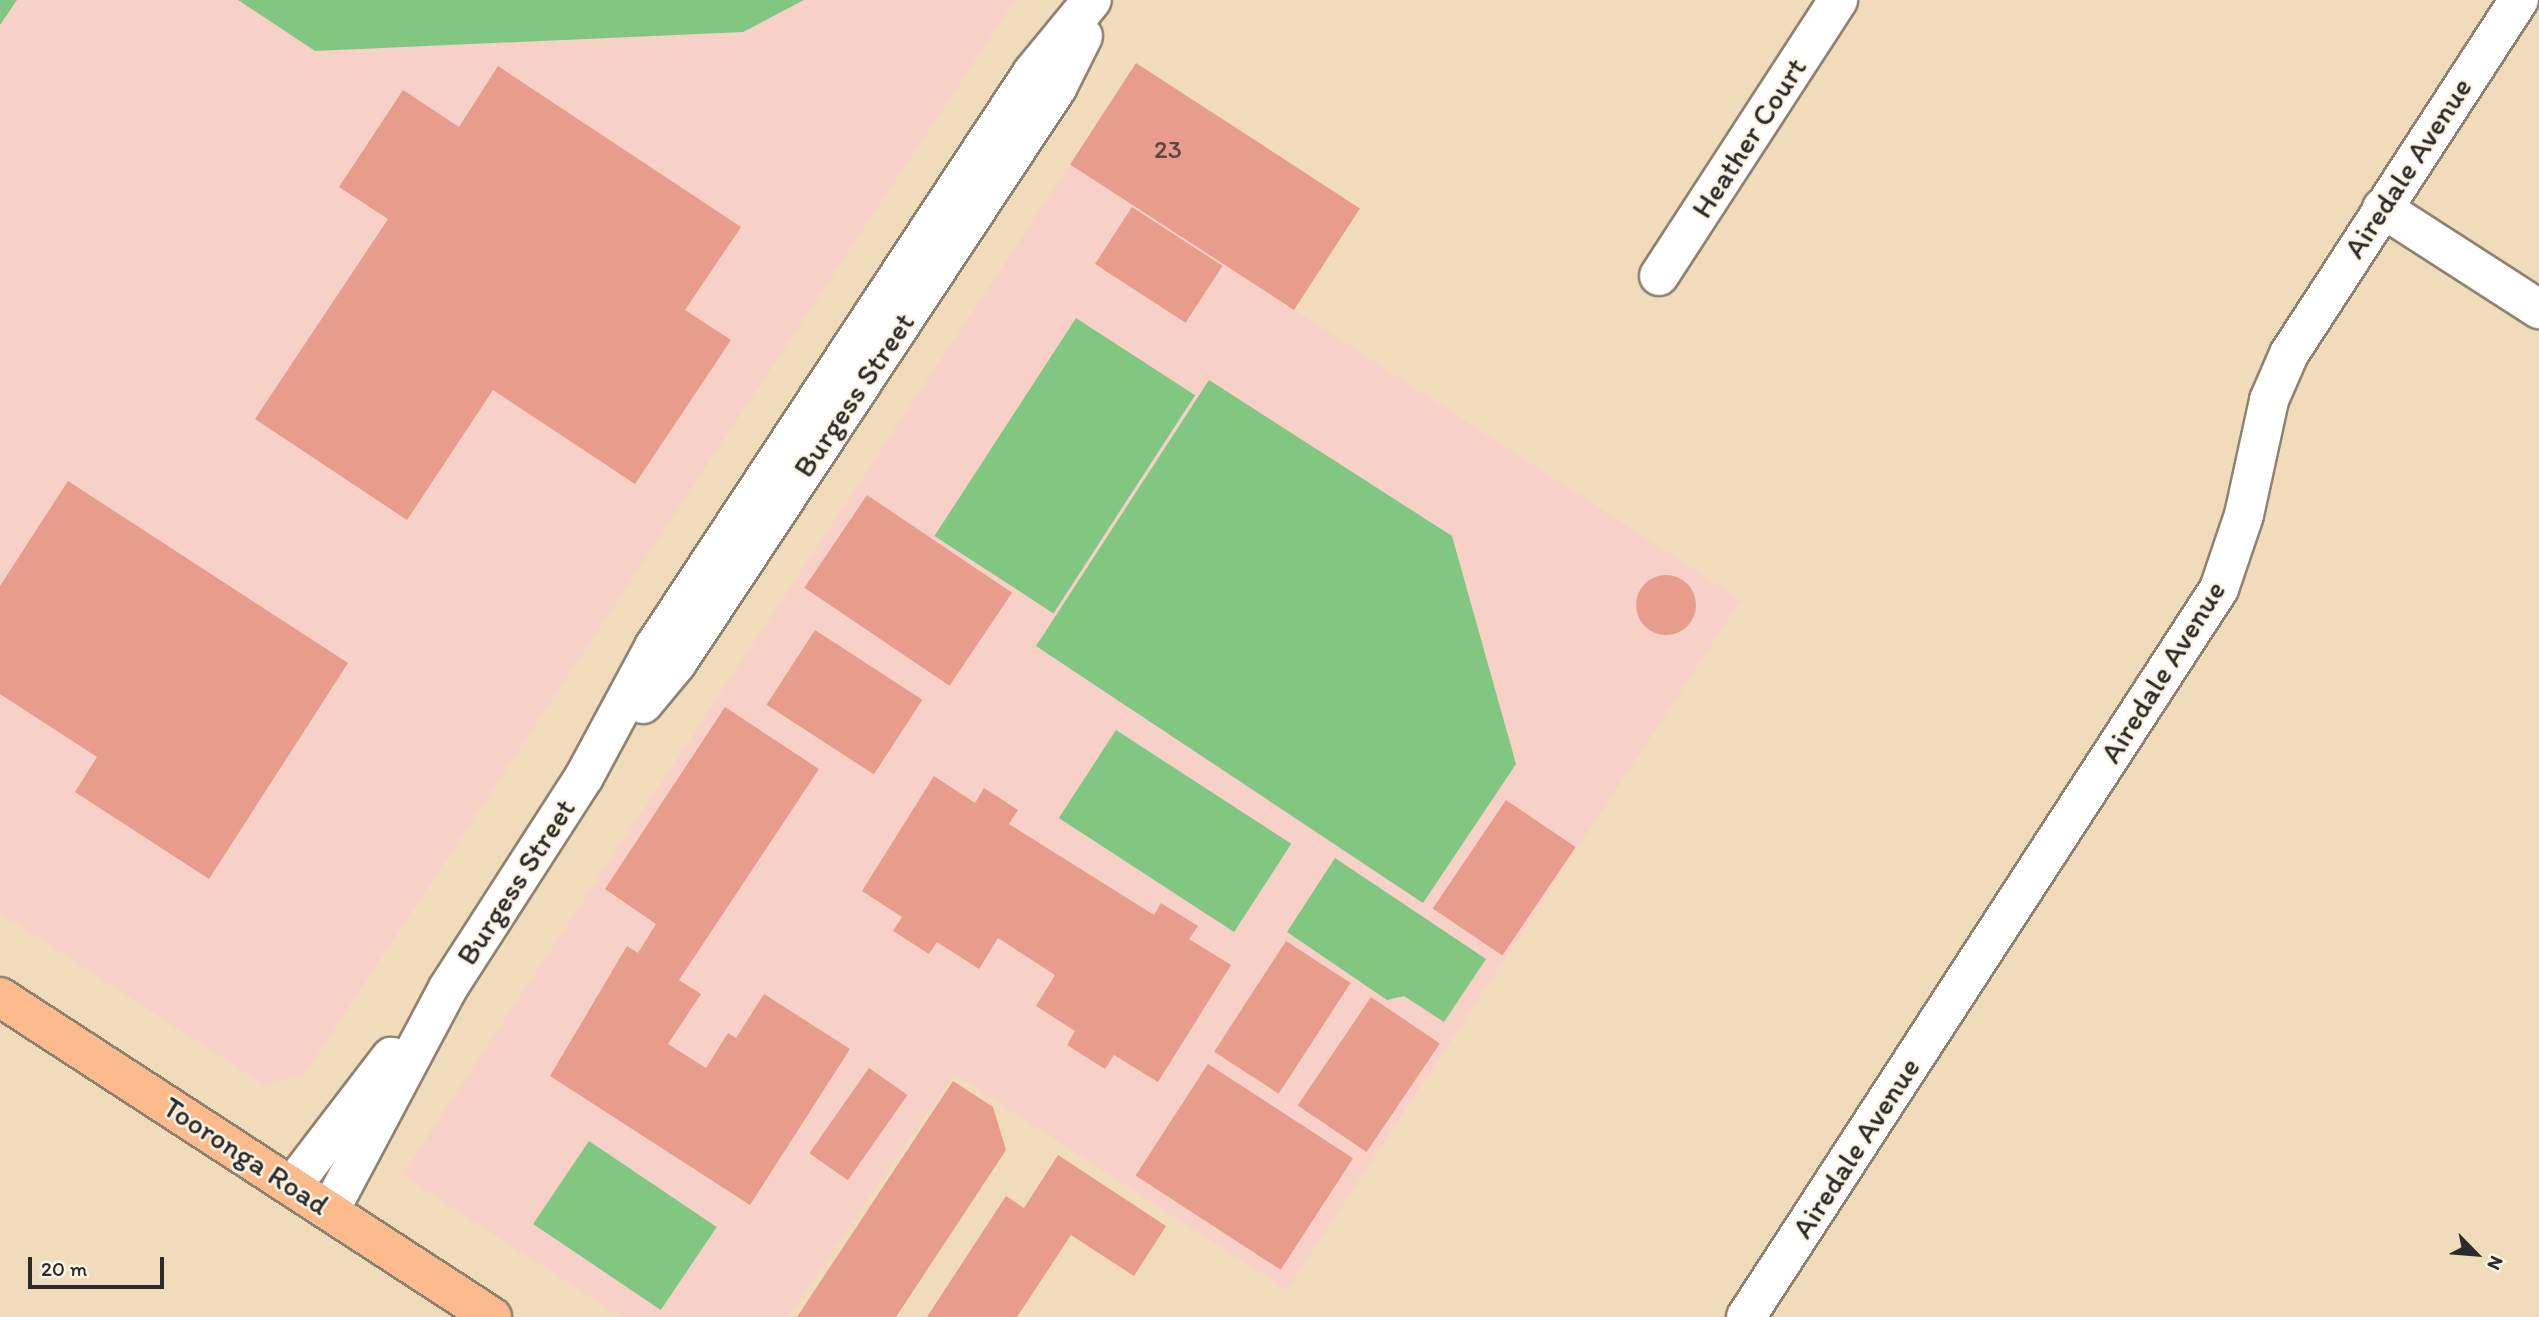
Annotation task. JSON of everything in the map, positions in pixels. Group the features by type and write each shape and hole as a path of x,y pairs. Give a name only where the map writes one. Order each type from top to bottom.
{"main road":[{"name":"Tooronga Road","path":"0,997 492,1317"}],"street":[{"name":"Burgess Street","path":"330,1210 448,988 584,777 654,647 1032,73 1092,0"},
{"name":"Burgess Street","path":"584,777 677,663 1057,88 1101,0"},
{"name":"Heather Court","path":"1659,276 1838,0"},
{"name":"Airedale Avenue","path":"1746,1317 2219,589 2244,515 2269,400 2311,315 2519,0"},
{"path":"2382,208 2539,309"},
{"name":"Burgess Street","path":"292,1186 448,988"}],"shaded area":[{"path":"17,0 238,0 315,51 743,32 804,0 1015,0 304,1075 263,1084 0,913 0,25"},
{"path":"1070,164 1741,600 1287,1290 954,1074 788,1317 621,1317 402,1175"}],"green space":[{"path":"0,0 17,0 0,25"},
{"path":"238,0 804,0 743,32 315,51"},
{"path":"1076,318 1195,395 1053,613 934,536"},
{"path":"1209,380 1452,536 1516,764 1423,903 1036,646"},
{"path":"1116,730 1291,844 1234,932 1059,818"},
{"path":"1335,858 1486,959 1444,1022 1404,996 1387,1000 1287,932"},
{"path":"589,1141 717,1227 661,1310 533,1224"}],"building":[{"path":"1136,63 1360,208 1294,310 1070,164"},
{"path":"498,66 741,227 685,310 731,340 635,484 493,390 407,520 255,419 388,219 339,187 403,90 459,127"},
{"path":"1132,207 1223,266 1186,323 1095,264"},
{"path":"68,481 348,663 209,879 75,792 97,757 0,694 0,586"},
{"path":"867,495 1012,593 949,686 804,588"},
{"path":"1660,575 1672,575 1691,588 1696,605 1694,617 1683,630 1672,635 1660,635 1641,622 1636,611 1636,599 1649,580"},
{"path":"815,630 922,700 874,774 767,705"},
{"path":"725,707 819,769 679,980 701,994 668,1044 706,1068 728,1033 736,1038 764,994 850,1049 750,1205 550,1076 627,946 638,953 656,924 605,889"},
{"path":"934,776 975,803 984,788 1018,810 1009,824 1154,915 1161,903 1198,926 1189,939 1231,965 1158,1082 1114,1055 1105,1069 1067,1045 1075,1031 1036,1006 1055,975 998,938 979,969 937,942 929,954 893,931 902,917 862,891"},
{"path":"1506,800 1576,847 1502,956 1433,909"},
{"path":"1286,941 1351,983 1279,1094 1214,1052"},
{"path":"1371,997 1440,1043 1367,1152 1298,1106"},
{"path":"1208,1064 1353,1158 1281,1270 1136,1176"},
{"path":"869,1068 908,1095 848,1180 809,1153"},
{"path":"953,1081 993,1107 1006,1150 896,1317 797,1317"},
{"path":"1058,1155 1166,1226 1134,1276 1071,1235 1017,1317 927,1317 1006,1196 1024,1208"}]}
